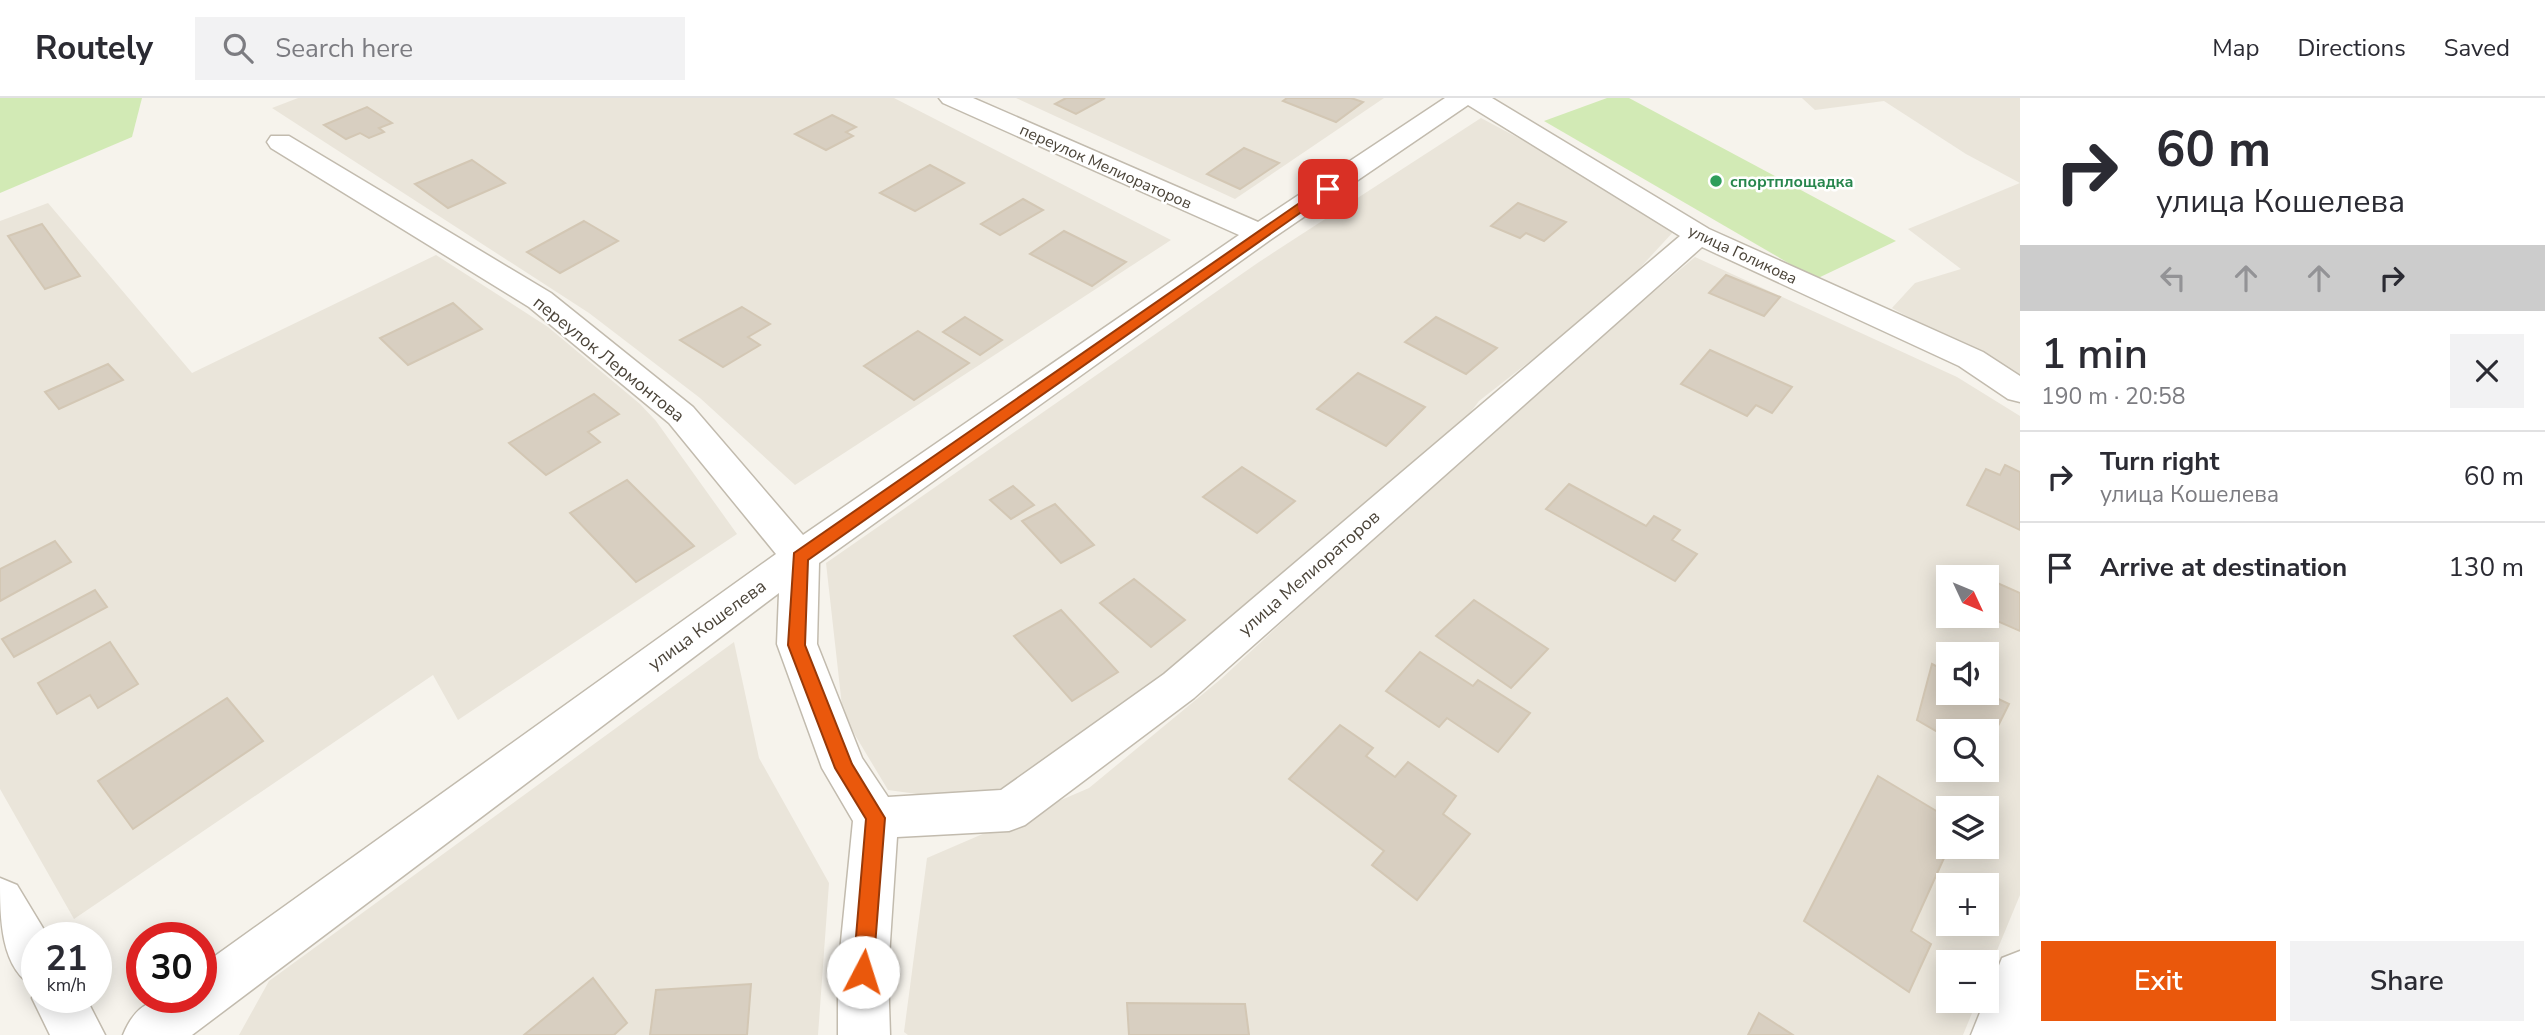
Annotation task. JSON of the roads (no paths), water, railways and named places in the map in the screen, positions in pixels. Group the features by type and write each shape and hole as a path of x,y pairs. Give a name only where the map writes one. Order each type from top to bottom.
{"street":[{"name":"переулок Мелиораторов","path":"952,98 1260,233"},
{"name":"улица Кошелева","path":"217,985 800,557 1260,233 1462,98"},
{"name":"улица Голикова","path":"1474,98 1699,235 1971,359 2020,391"},
{"name":"переулок Лермонтова","path":"280,142 540,300 681,415 800,557"},
{"name":"улица Мелиораторов","path":"876,818 1009,810 1179,686 1699,235"},
{"path":"800,557 797,645 844,768 876,818 863,972 864,1035"},
{"path":"0,901 21,937"},
{"path":"1997,1035 2020,976"},
{"path":"66,1013 79,1035"},
{"name":"улица Кошелева","path":"149,1035 179,1013"}],"place":[{"name":"спортплощадка","path":"1716,181"}]}
